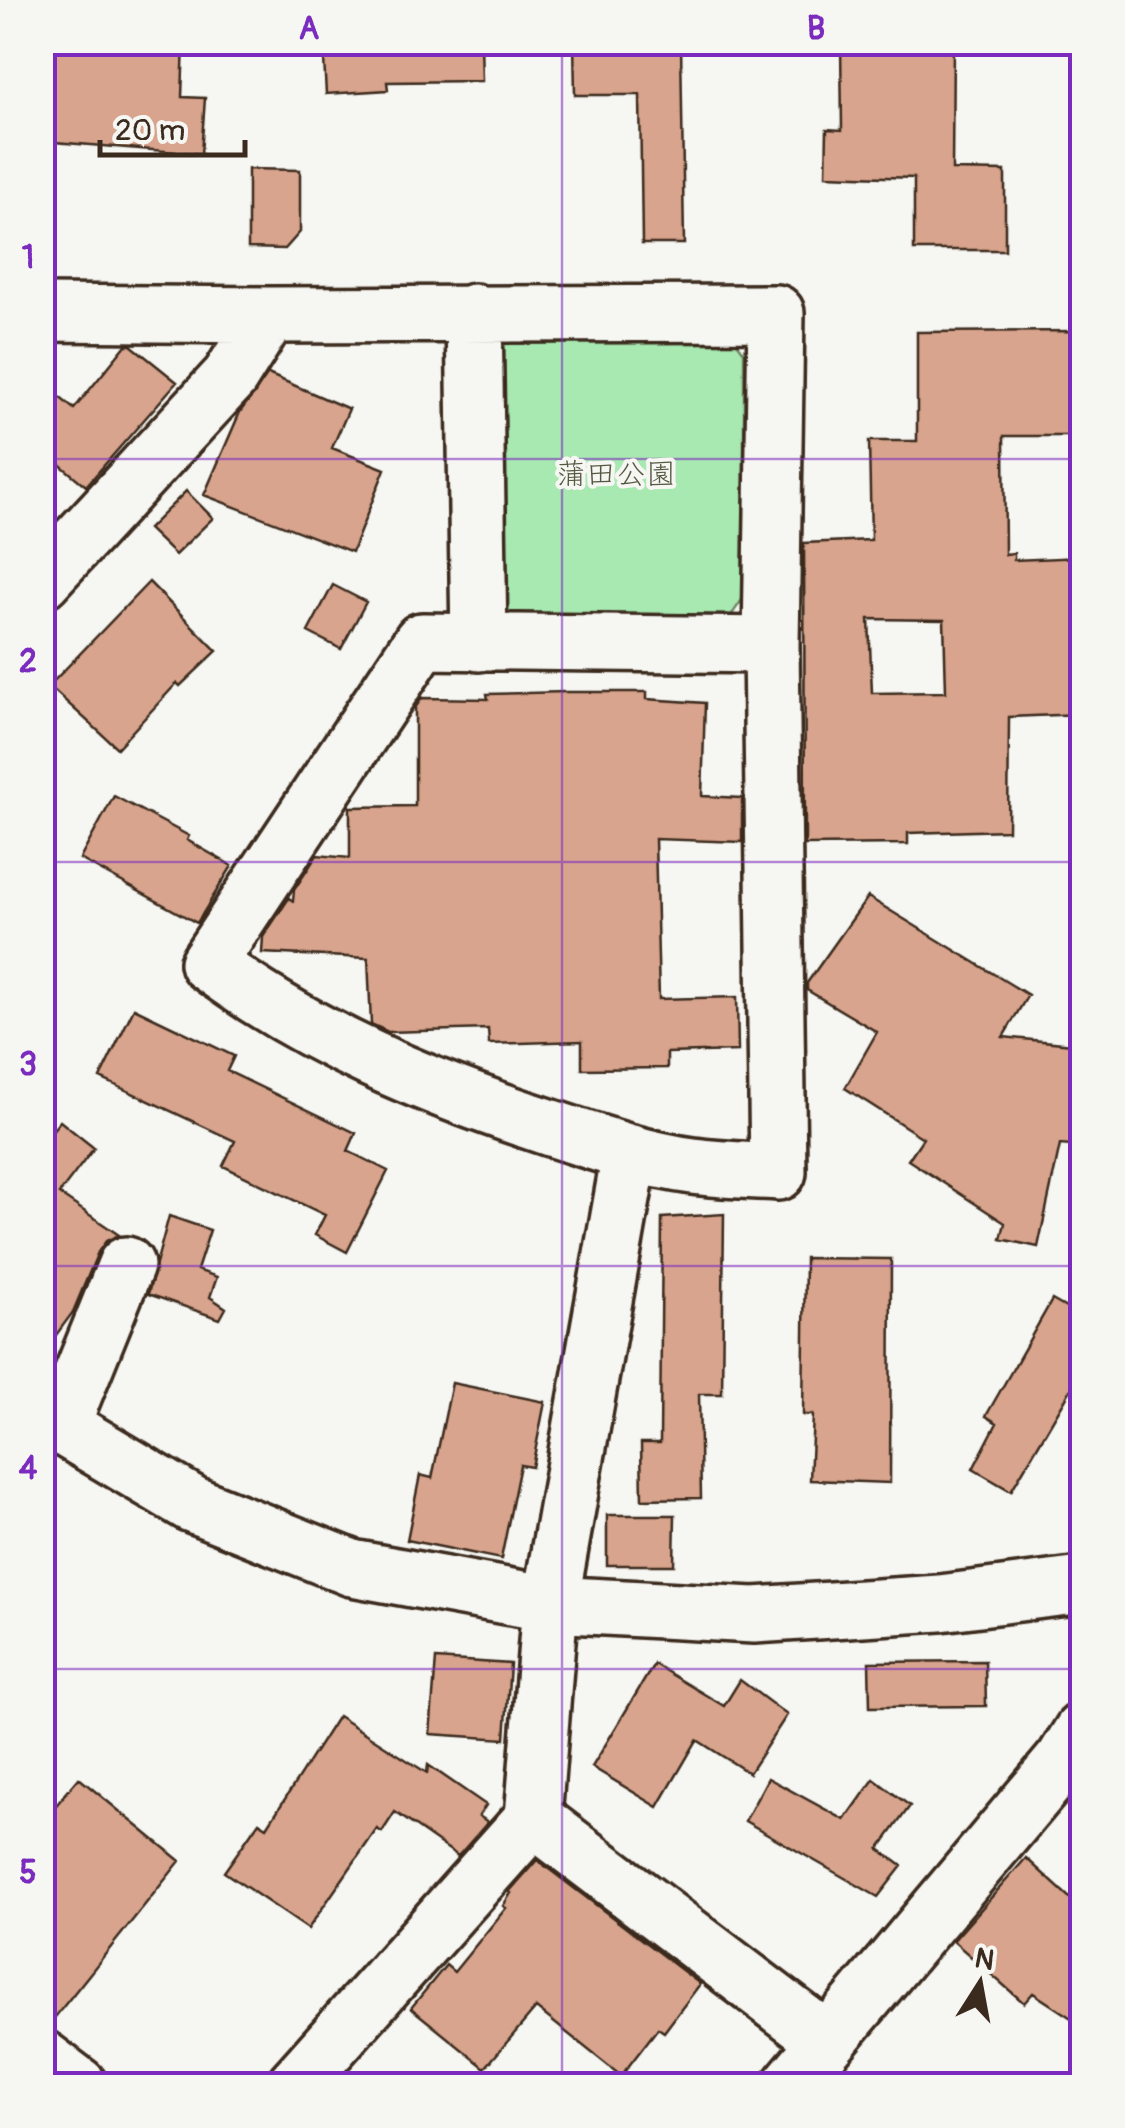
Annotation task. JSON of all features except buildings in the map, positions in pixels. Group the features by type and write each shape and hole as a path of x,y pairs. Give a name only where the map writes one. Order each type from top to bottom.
{"street":[{"path":"42,312 776,313 771,644 778,1172 695,1167 630,1154 453,1096 330,1040 244,990 208,963 422,641 771,644"},
{"path":"474,312 479,643"},
{"path":"42,580 230,377 269,315"},
{"path":"294,2086 532,1818 550,1604 630,1154"},
{"path":"126,1266 52,1419 192,1504 352,1568 550,1604 754,1615 940,1603 1082,1585"},
{"path":"790,2086 1064,1760 1082,1731"},
{"path":"532,1818 826,2040"},
{"path":"42,2058 79,2086"}],"green space":[{"name":"蒲田公園","path":"499,334 735,340 744,352 744,597 733,613 720,623 497,622"}]}
